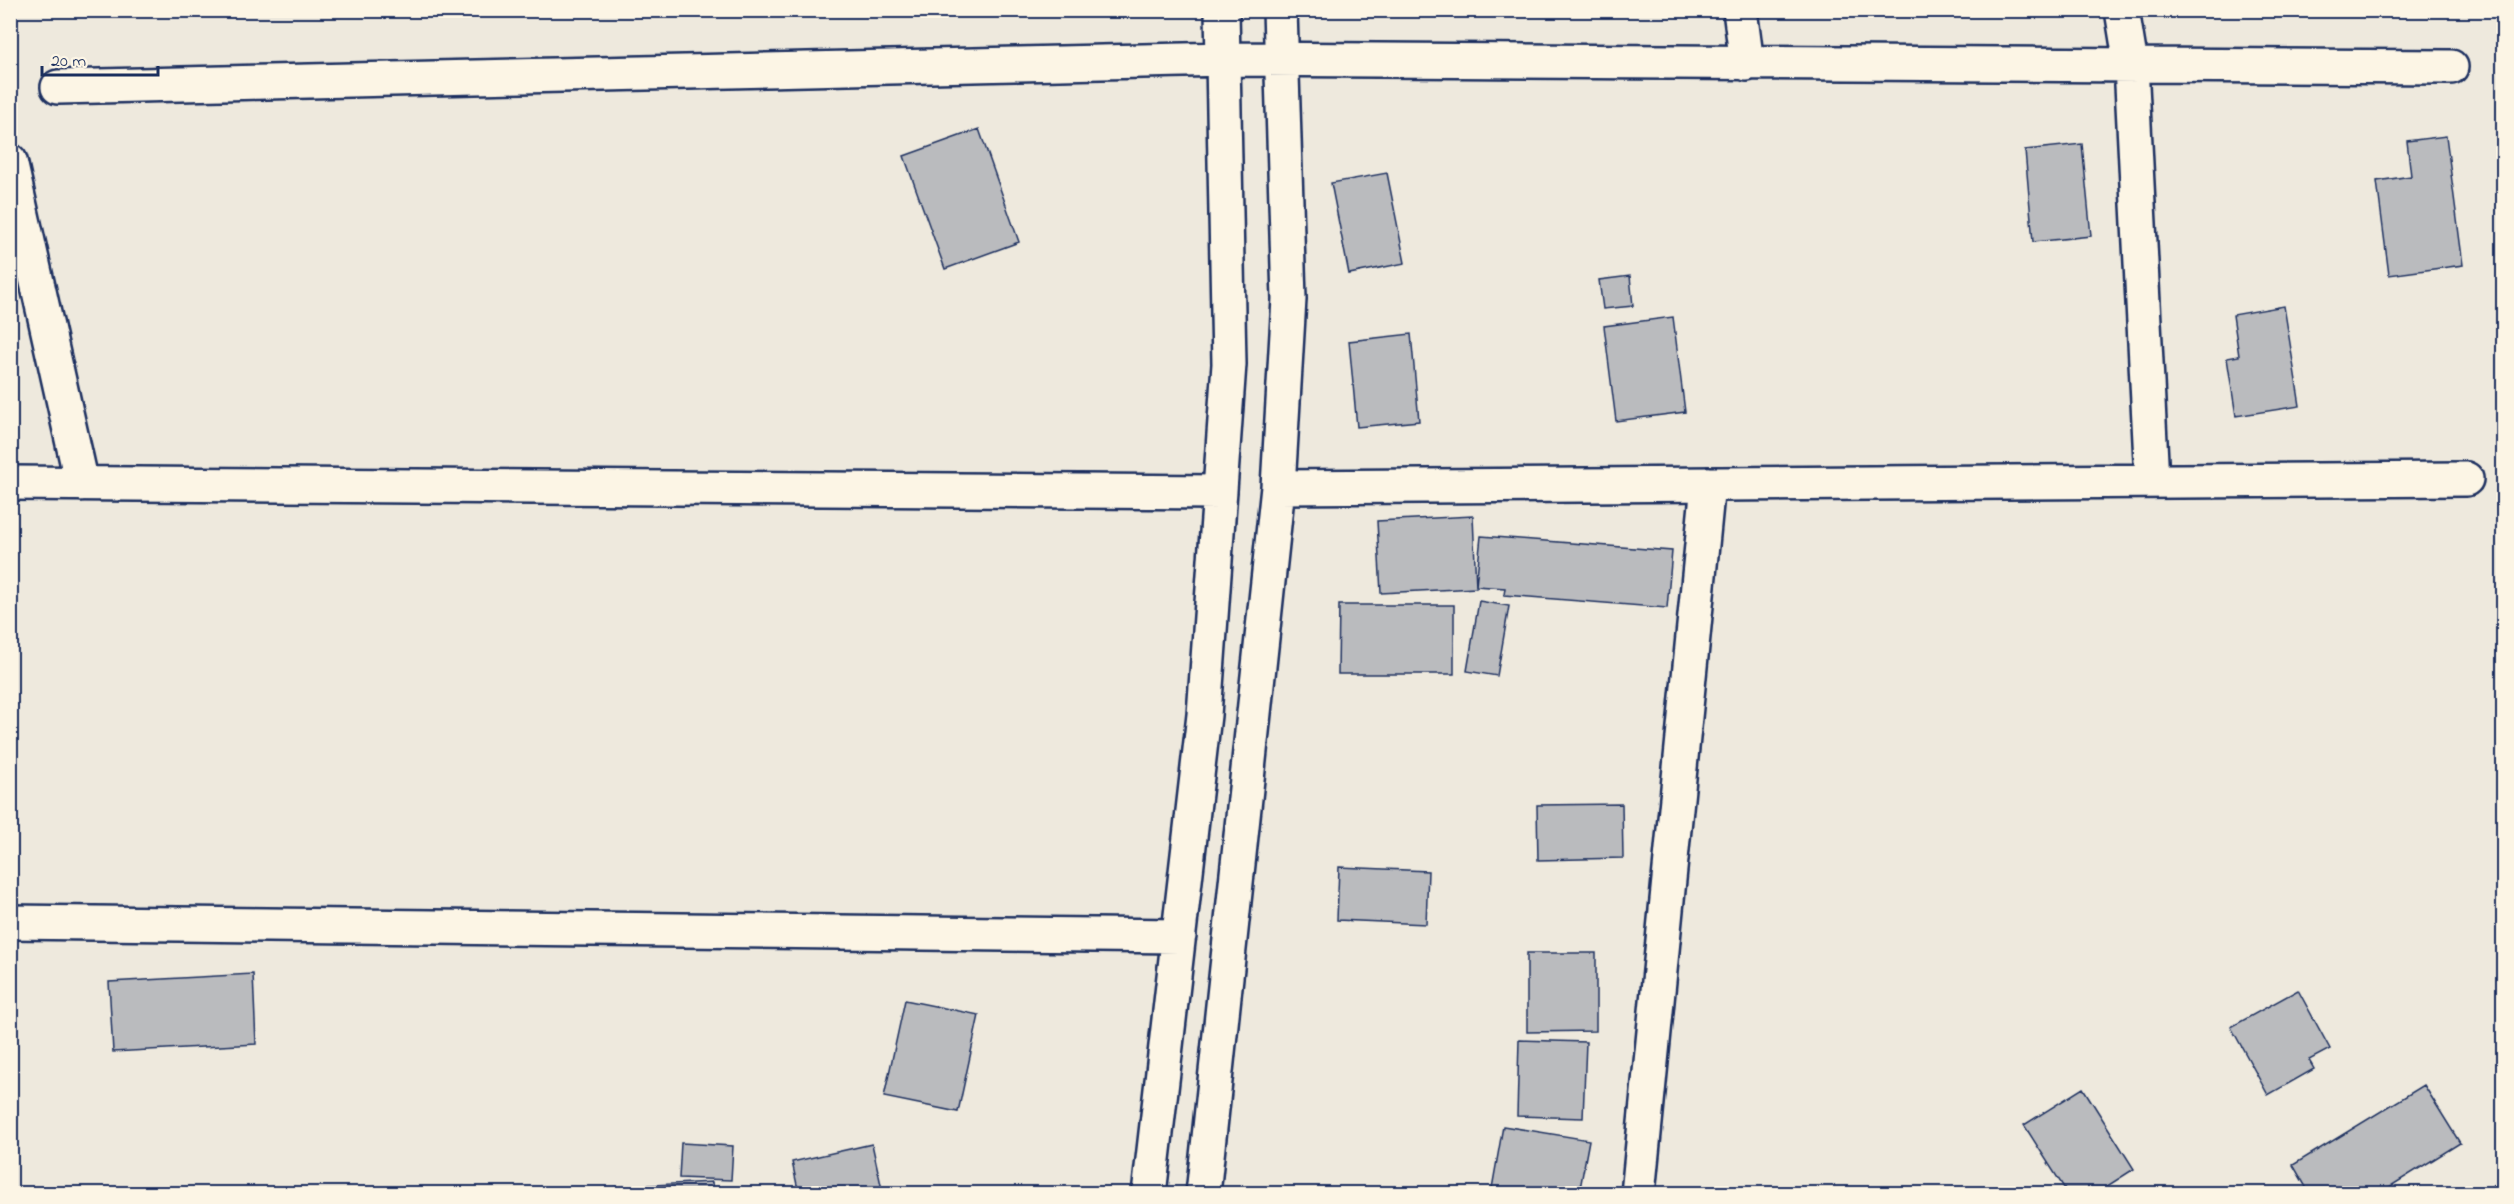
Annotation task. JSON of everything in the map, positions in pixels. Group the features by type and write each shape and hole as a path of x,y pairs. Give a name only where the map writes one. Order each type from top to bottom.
{"street":[{"path":"1149,1194 1204,715 1229,364 1225,59 1222,10"},
{"path":"1203,1194 1278,487 1289,299 1280,10"},
{"path":"1740,10 1747,64"},
{"path":"2122,10 2131,65 2152,481"},
{"path":"58,87 1225,59 1282,62 2451,67"},
{"path":"10,161 82,484"},
{"path":"1278,487 2466,479"},
{"path":"10,483 1220,492"},
{"path":"1638,1194 1708,484"},
{"path":"1204,715 1254,721"},
{"path":"10,922 1179,936"}],"building":[{"path":"979,129 1019,242 945,269 904,156"},
{"path":"2446,136 2463,265 2389,275 2377,181 2411,176 2407,141"},
{"path":"2082,144 2091,236 2033,242 2025,150"},
{"path":"1387,173 1405,263 1349,274 1331,183"},
{"path":"1630,276 1633,306 1603,309 1599,280"},
{"path":"2284,306 2300,406 2236,416 2227,358 2239,356 2233,315"},
{"path":"1673,317 1685,412 1616,421 1604,326"},
{"path":"1411,334 1419,421 1357,427 1349,341"},
{"path":"1473,516 1476,588 1381,593 1377,521"},
{"path":"1481,536 1672,551 1667,608 1504,595 1505,588 1476,586"},
{"path":"1479,601 1509,606 1497,676 1467,671"},
{"path":"1339,605 1454,605 1454,674 1338,674"},
{"path":"1622,804 1623,858 1538,860 1537,805"},
{"path":"1339,867 1428,871 1426,924 1337,920"},
{"path":"1527,953 1596,953 1596,1031 1527,1032"},
{"path":"253,974 256,1044 113,1052 109,982"},
{"path":"2298,990 2330,1049 2309,1060 2314,1069 2268,1095 2231,1027"},
{"path":"905,1000 979,1015 958,1112 884,1097"},
{"path":"1519,1040 1586,1042 1583,1118 1517,1116"},
{"path":"2424,1085 2460,1143 2378,1194 2310,1194 2293,1165"},
{"path":"2083,1088 2134,1169 2095,1194 2068,1194 2024,1125"},
{"path":"1503,1126 1589,1140 1579,1194 1491,1194"},
{"path":"681,1143 733,1146 731,1180 679,1178"},
{"path":"872,1144 883,1194 799,1194 792,1162"},
{"path":"2504,1179 2504,1194 2494,1194 2490,1187"},
{"path":"712,1182 713,1194 614,1194 614,1187"}]}
